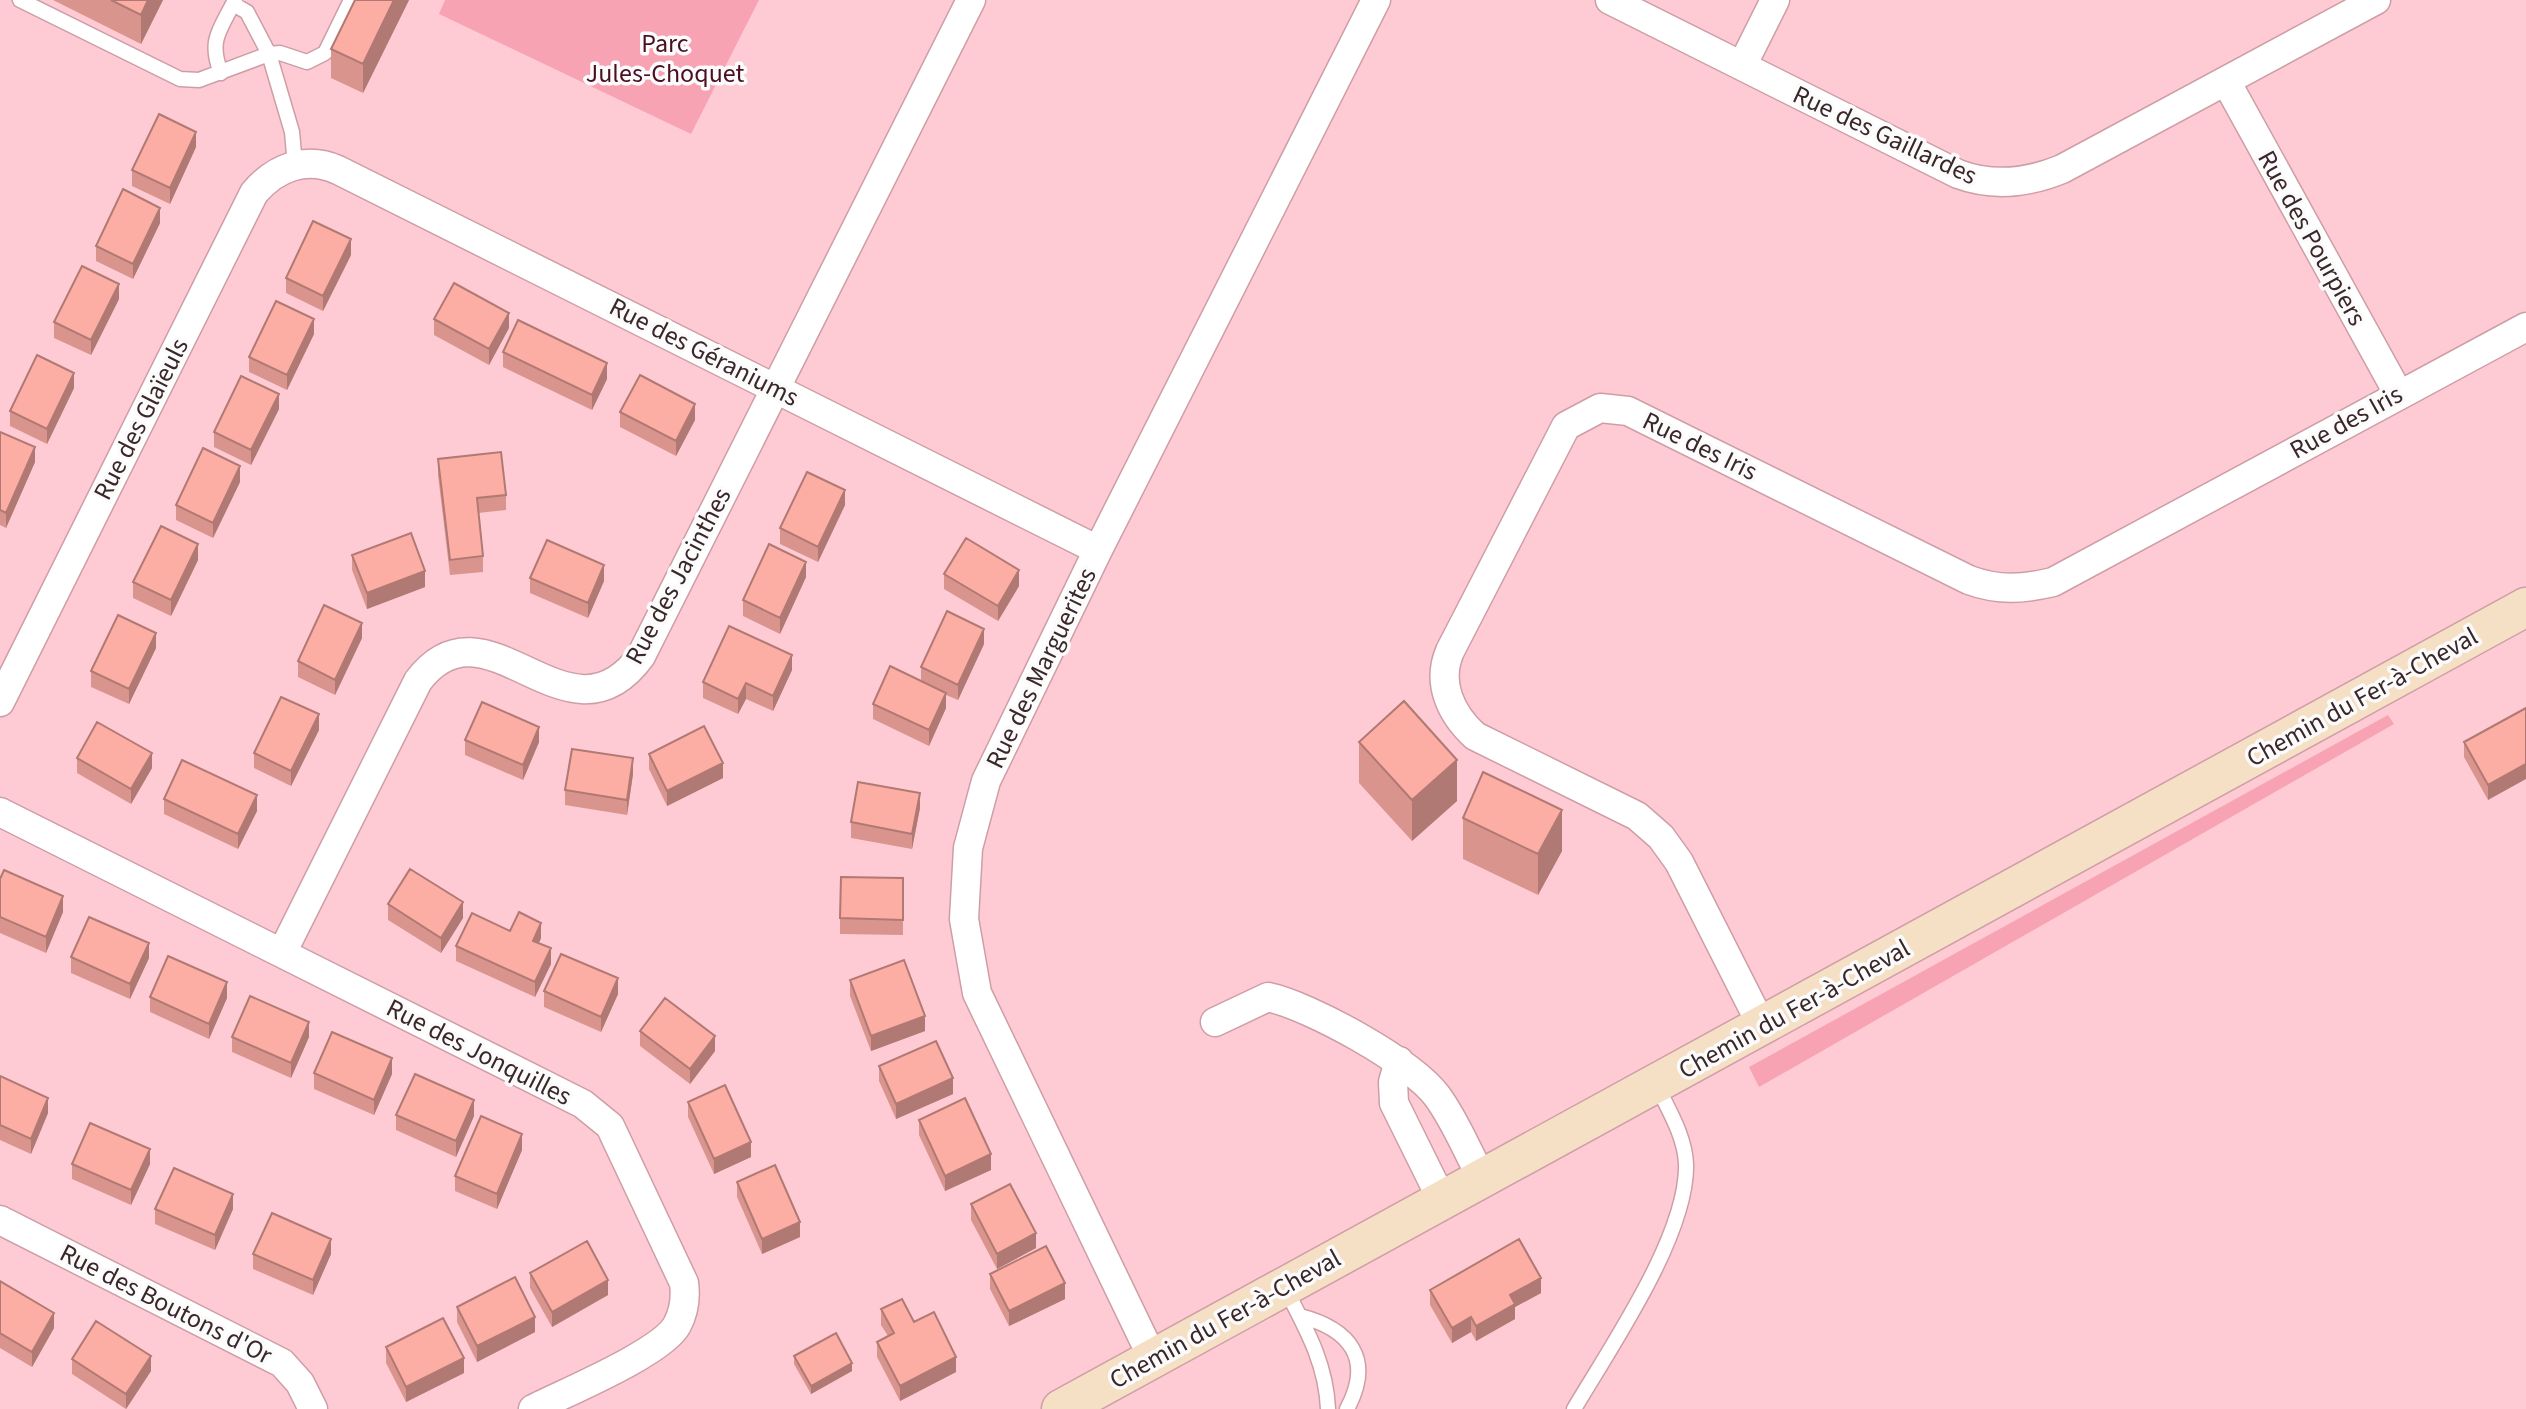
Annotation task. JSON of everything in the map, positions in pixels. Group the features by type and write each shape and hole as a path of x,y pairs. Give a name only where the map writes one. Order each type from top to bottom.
{"street":[{"name":"Rue des Jacinthes","path":"282,953 425,671 439,659 466,650 491,655 581,691 599,689 619,680 641,656 971,0"},
{"name":"Rue des Marguerites","path":"1153,1359 987,1019 971,973 964,919 964,871 979,799 1098,550 1376,0"},
{"name":"Rue des Gaillardes","path":"1610,0 1958,174 1987,183 2041,178 2062,169 2227,83 2376,0"},
{"path":"1742,66 1775,0"},
{"name":"Rue des Pourpiers","path":"2227,83 2398,393"},
{"name":"Rue des Géraniums","path":"301,164 338,170 1098,550"},
{"name":"Rue des Glaïeuls","path":"0,702 254,193 270,177 301,164"},
{"name":"Rue des Iris","path":"1762,1026 1679,862 1661,837 1637,816 1475,736 1457,718 1448,699 1444,676 1450,651 1566,426 1600,408 1628,411 1969,580 1997,588 2011,588 2053,582 2398,393 2526,327"},
{"name":"Chemin du Fer-à-Cheval","path":"1084,1403 1153,1359 1292,1301 1442,1200 2526,607"},
{"name":"Rue des Jonquilles","path":"0,812 583,1104 610,1126 684,1283 684,1306 677,1325 653,1348 533,1409"},
{"path":"1215,1022 1261,998 1272,997 1367,1042 1399,1061 1422,1079 1440,1099 1482,1178"},
{"path":"1399,1061 1393,1082 1394,1103 1442,1200"},
{"name":"Rue des Boutons d'Or","path":"0,1220 282,1363 300,1383 313,1409"}],"lane":[{"path":"20,0 169,75 199,80 269,54 280,53 307,62 316,59 325,53 351,0"},
{"path":"221,73 213,51 214,40 234,2 247,12 269,54 301,164"},
{"path":"1574,1409 1643,1291 1682,1196 1685,1152 1656,1083"},
{"path":"1292,1301 1323,1367 1328,1409"},
{"path":"1292,1301 1333,1327 1352,1344 1359,1374 1356,1391 1347,1409"}],"green space":[{"name":"Parc Jules-Choquet","path":"445,0 759,0 691,134 439,14"},
{"path":"2388,715 2394,724 1759,1087 1749,1067"}],"building":[{"path":"111,0 148,0 141,15"},
{"path":"355,0 394,0 363,64 331,49"},
{"path":"159,114 196,132 170,188 132,170"},
{"path":"123,189 160,208 133,264 96,246"},
{"path":"313,221 351,239 323,296 286,278"},
{"path":"82,266 119,284 91,340 54,322"},
{"path":"454,283 509,313 489,349 434,319"},
{"path":"276,301 314,319 287,375 249,357"},
{"path":"518,320 607,363 592,395 503,352"},
{"path":"37,355 74,373 47,429 10,411"},
{"path":"640,375 695,404 676,441 620,412"},
{"path":"241,376 279,394 251,450 214,432"},
{"path":"0,432 35,447 6,513 0,510"},
{"path":"203,448 240,466 213,523 176,505"},
{"path":"501,452 506,495 477,498 483,556 450,560 438,459"},
{"path":"807,472 845,490 818,547 780,528"},
{"path":"161,526 198,544 171,600 133,582"},
{"path":"411,533 425,571 367,593 352,555"},
{"path":"966,538 1019,570 998,606 944,574"},
{"path":"547,540 604,565 588,603 530,578"},
{"path":"769,544 806,562 780,618 743,600"},
{"path":"324,605 362,623 335,680 298,661"},
{"path":"947,611 984,629 958,685 921,667"},
{"path":"118,615 156,633 129,689 91,671"},
{"path":"729,626 792,655 773,696 746,683 738,699 703,682"},
{"path":"890,666 946,693 929,730 873,704"},
{"path":"281,697 319,714 291,771 254,753"},
{"path":"1404,701 1457,760 1412,800 1359,742"},
{"path":"482,702 539,727 523,765 465,740"},
{"path":"2526,708 2526,764 2488,785 2464,742"},
{"path":"97,722 152,753 131,789 77,758"},
{"path":"704,726 723,763 667,791 649,754"},
{"path":"572,749 633,758 627,800 565,790"},
{"path":"182,760 257,795 238,834 164,799"},
{"path":"1483,772 1562,810 1538,854 1463,818"},
{"path":"858,782 920,793 912,834 851,822"},
{"path":"410,869 463,902 441,938 388,904"},
{"path":"4,870 63,896 46,937 0,917 0,879"},
{"path":"841,877 903,878 903,920 840,918"},
{"path":"519,912 541,923 533,941 551,948 535,982 456,946 472,913 510,931"},
{"path":"89,917 149,943 130,984 71,957"},
{"path":"561,954 618,978 601,1017 544,991"},
{"path":"168,956 227,982 209,1024 150,997"},
{"path":"904,960 925,1016 871,1036 850,980"},
{"path":"250,996 309,1022 291,1063 232,1037"},
{"path":"665,998 715,1036 690,1069 640,1031"},
{"path":"332,1032 392,1058 374,1100 314,1073"},
{"path":"936,1041 953,1078 896,1104 879,1066"},
{"path":"415,1074 474,1100 456,1141 396,1115"},
{"path":"0,1076 48,1098 31,1139 0,1125"},
{"path":"725,1085 751,1142 714,1159 688,1102"},
{"path":"965,1098 991,1154 945,1176 919,1120"},
{"path":"481,1116 522,1134 497,1194 455,1176"},
{"path":"90,1123 150,1149 131,1190 72,1164"},
{"path":"775,1165 800,1222 762,1239 737,1182"},
{"path":"174,1168 233,1194 215,1235 155,1209"},
{"path":"1010,1184 1036,1233 997,1254 971,1204"},
{"path":"272,1213 331,1239 313,1280 253,1254"},
{"path":"1519,1239 1541,1278 1510,1295 1515,1304 1476,1326 1471,1317 1452,1328 1430,1290"},
{"path":"587,1241 608,1280 552,1312 530,1273"},
{"path":"1046,1246 1065,1283 1009,1311 990,1274"},
{"path":"515,1277 535,1317 477,1346 457,1307"},
{"path":"0,1281 54,1313 32,1352 0,1333"},
{"path":"902,1299 914,1322 934,1312 956,1357 900,1386 877,1342 894,1333 881,1309"},
{"path":"443,1318 464,1358 406,1387 386,1347"},
{"path":"96,1321 151,1356 126,1394 72,1359"},
{"path":"836,1333 852,1363 811,1386 794,1356"}]}
